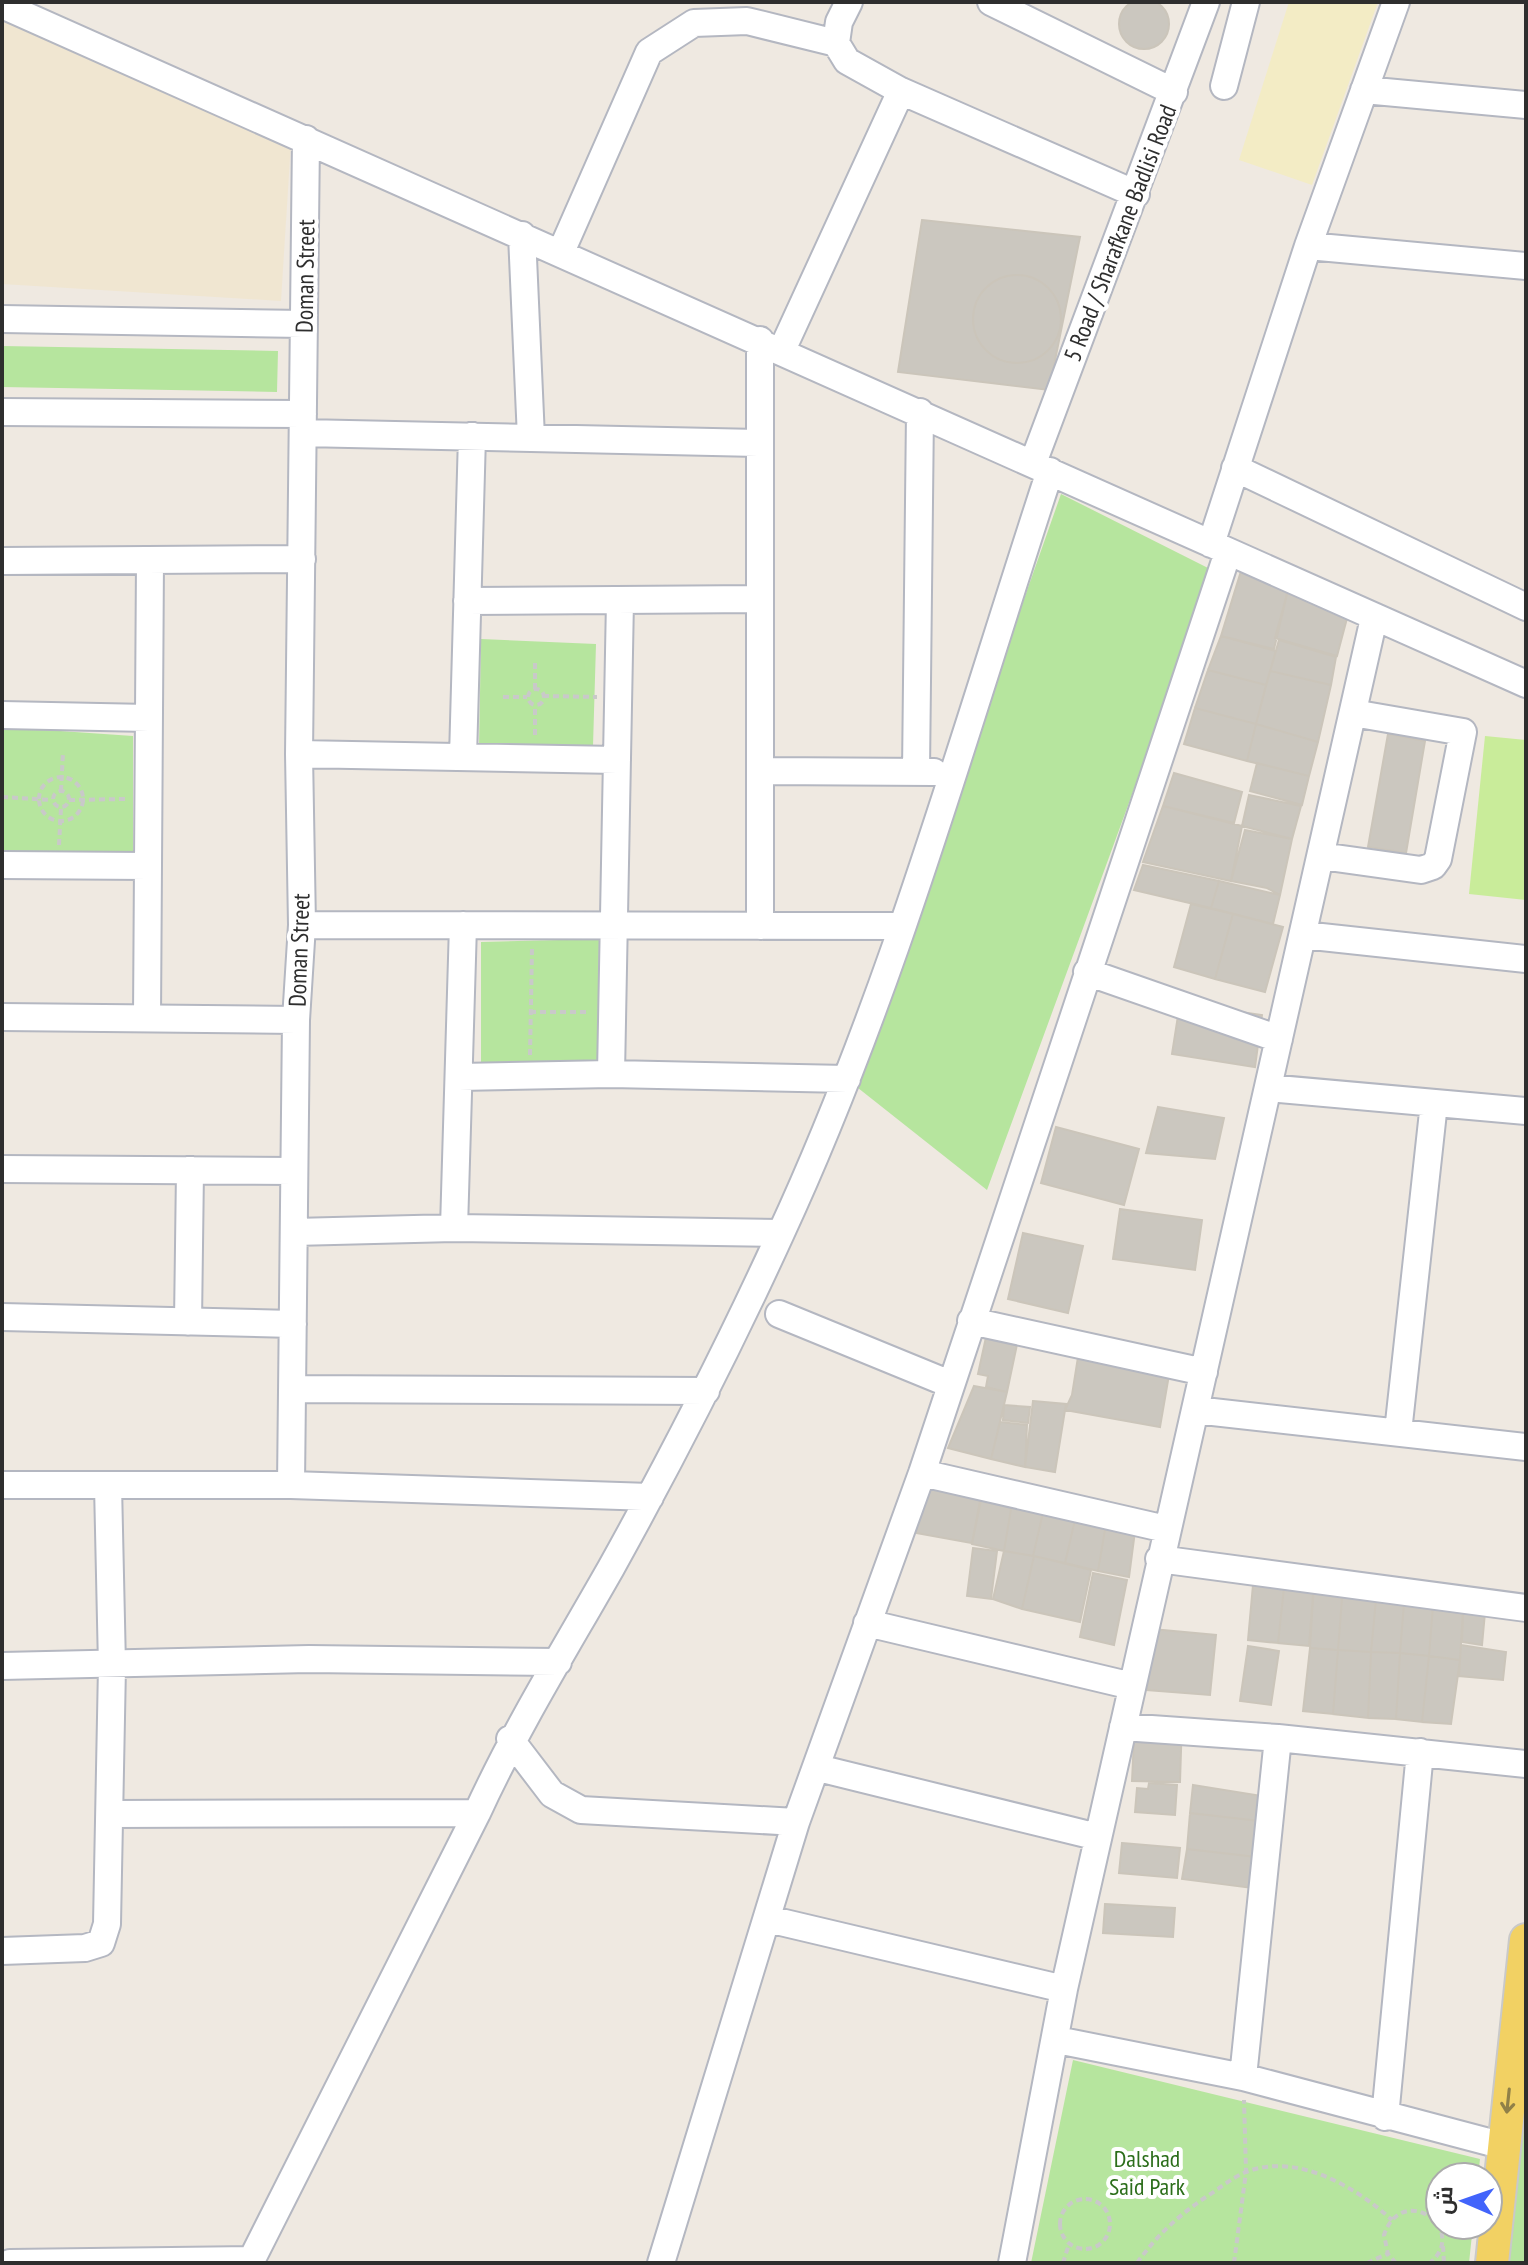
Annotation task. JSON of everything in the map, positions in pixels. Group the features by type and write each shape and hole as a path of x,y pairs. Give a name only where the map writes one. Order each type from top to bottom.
{"main road":[{"path":"1492,2263 1526,1940"}],"street":[{"path":"849,2 839,22 836,43 847,61 901,91 1136,194"},
{"path":"991,2 1174,92"},
{"name":"5 Road / Sharafkane Badlisi Road","path":"251,2262 477,1813 510,1739 558,1662 706,1391 781,1233 847,1079 951,772 1041,467 1206,2"},
{"path":"1224,86 1246,2"},
{"path":"661,2263 796,1822 922,1473 1087,972 1220,548 1235,468 1308,246 1396,2"},
{"path":"2,5 1526,684"},
{"path":"561,252 649,52 694,23 747,21 836,43"},
{"path":"1364,90 1526,105"},
{"path":"760,926 758,443 771,345 901,91"},
{"name":"Doman Street","path":"291,1485 296,1020 302,925 299,754 306,139"},
{"path":"522,235 531,438"},
{"path":"1308,246 1526,266"},
{"path":"2,319 304,324"},
{"path":"2,412 303,423 472,436 758,443"},
{"path":"916,772 920,412"},
{"path":"463,757 472,436"},
{"path":"1235,468 1526,607"},
{"path":"2,561 302,559"},
{"path":"147,1018 150,560"},
{"path":"467,601 760,599"},
{"path":"611,1074 620,600"},
{"path":"1012,2263 1057,2040 1064,1989 1374,618"},
{"path":"1321,856 1421,870 1433,866 1438,859 1463,732 1353,713"},
{"path":"2,715 149,718"},
{"path":"299,754 617,760"},
{"path":"761,771 951,772"},
{"path":"2,865 148,866"},
{"path":"302,925 901,926"},
{"path":"454,1228 463,925"},
{"path":"1303,935 1526,959"},
{"path":"1087,972 1279,1039"},
{"path":"2,1017 296,1020"},
{"path":"459,1077 611,1074 847,1079"},
{"path":"1268,1088 1526,1111"},
{"path":"1398,1432 1434,1103"},
{"path":"2,1169 294,1171"},
{"path":"188,1322 190,1170"},
{"path":"294,1232 454,1228 781,1233"},
{"path":"779,1314 950,1384"},
{"path":"2,1317 293,1324"},
{"path":"971,1321 1204,1372"},
{"path":"292,1389 706,1391"},
{"path":"1195,1410 1526,1447"},
{"path":"922,1473 1166,1529"},
{"path":"2,1485 291,1485 650,1497"},
{"path":"2,1951 85,1948 101,1943 107,1924 112,1666 108,1485"},
{"path":"1159,1559 1526,1608"},
{"path":"867,1623 1132,1686"},
{"path":"2,1666 112,1666 309,1659 558,1662"},
{"path":"1123,1727 1278,1738 1526,1764"},
{"path":"1243,2077 1278,1738"},
{"path":"510,1739 552,1794 581,1810 796,1822"},
{"path":"1385,2117 1420,1752"},
{"path":"818,1768 1098,1837"},
{"path":"110,1814 477,1813"},
{"path":"768,1919 1064,1989"},
{"path":"1057,2040 1243,2077 1504,2146"},
{"path":"10,2263 251,2262"}],"path":[{"path":"503,697 527,697 535,689 535,661"},
{"path":"535,689 543,696 618,697"},
{"path":"535,705 541,703 543,696"},
{"path":"527,697 535,705 534,741"},
{"path":"63,752 61,791 69,800"},
{"path":"62,777 78,786 83,799 78,813 60,821 46,816 39,800 46,783 62,777"},
{"path":"52,800 55,793 61,791"},
{"path":"2,797 52,800 61,808"},
{"path":"59,852 61,808 69,800 126,799"},
{"path":"529,1076 532,925"},
{"path":"530,1012 586,1012"},
{"path":"1234,2263 1246,2172 1243,2077"},
{"path":"1137,2263 1173,2221 1246,2172 1285,2168 1328,2177 1368,2197 1392,2220"},
{"path":"1063,2263 1069,2244 1059,2222 1065,2208 1079,2199 1097,2201 1108,2214 1110,2223 1105,2240 1091,2249 1069,2244"},
{"path":"1396,2263 1388,2254 1384,2235 1392,2220 1402,2213 1422,2212 1438,2224 1444,2263"},
{"path":"1430,2263 1442,2243"},
{"path":"1367,2263 1388,2254"}],"shaded area":[{"path":"2,11 291,142 281,301 2,284"}],"green space":[{"path":"2,346 278,351 277,392 2,387"},
{"path":"1061,494 1214,571 987,1190 853,1084"},
{"path":"481,639 596,644 593,746 479,748"},
{"path":"2,727 133,736 133,860 2,856"},
{"path":"1485,736 1526,740 1526,900 1469,894"},
{"path":"599,939 598,1064 481,1067 481,942"},
{"name":"Dalshad Said Park","path":"1073,2060 1480,2159 1424,2161 1424,2241 1471,2241 1469,2263 1031,2263"},
{"path":"1526,2072 1526,2263 1505,2263"}],"sand":[{"path":"1289,2 1378,2 1312,185 1239,160"}],"building":[{"path":"1144,-1 1161,7 1169,24 1161,41 1144,49 1127,41 1119,24 1127,7"},
{"path":"922,220 1080,237 1049,390 898,372"},
{"path":"1017,275 1034,279 1048,288 1057,302 1061,319 1057,336 1048,350 1034,359 1017,363 1000,359 986,350 977,336 973,319 977,302 986,288 1000,279"},
{"path":"1241,571 1288,590 1274,649 1221,636"},
{"path":"1288,590 1350,607 1337,656 1275,638"},
{"path":"1221,636 1276,651 1266,685 1208,670"},
{"path":"1279,640 1336,657 1331,685 1270,671"},
{"path":"1208,670 1266,685 1256,724 1195,708"},
{"path":"1270,671 1331,685 1318,742 1256,724"},
{"path":"1195,708 1256,724 1247,761 1184,744"},
{"path":"1256,724 1318,742 1309,776 1247,761"},
{"path":"1388,734 1425,741 1406,853 1368,847"},
{"path":"1257,763 1309,776 1302,805 1250,791"},
{"path":"1174,773 1242,792 1234,823 1163,806"},
{"path":"1249,795 1301,806 1292,839 1242,826"},
{"path":"1163,806 1242,826 1231,881 1143,862"},
{"path":"1245,830 1292,839 1280,895 1267,888 1231,881"},
{"path":"1143,865 1219,881 1211,908 1134,890"},
{"path":"1219,881 1280,895 1273,924 1211,908"},
{"path":"1191,904 1233,914 1215,979 1174,967"},
{"path":"1233,914 1283,927 1265,992 1215,979"},
{"path":"1180,1003 1262,1015 1255,1067 1172,1054"},
{"path":"1158,1107 1224,1118 1215,1159 1146,1153"},
{"path":"1056,1127 1139,1149 1124,1205 1041,1183"},
{"path":"1120,1209 1202,1220 1195,1270 1113,1259"},
{"path":"1023,1233 1083,1246 1068,1313 1008,1299"},
{"path":"988,1328 1019,1335 1007,1392 986,1387 988,1376 978,1374"},
{"path":"1078,1357 1170,1369 1160,1427 1065,1410 1072,1395"},
{"path":"974,1386 1007,1392 991,1459 948,1448"},
{"path":"1033,1401 1066,1404 1055,1472 1025,1467"},
{"path":"1004,1405 1030,1407 1028,1423 1003,1420"},
{"path":"1000,1422 1027,1425 1025,1467 991,1459"},
{"path":"928,1470 984,1480 972,1543 916,1533"},
{"path":"984,1485 1014,1491 1004,1551 972,1544"},
{"path":"1014,1491 1046,1500 1033,1556 1004,1551"},
{"path":"1046,1500 1078,1507 1065,1563 1033,1556"},
{"path":"1078,1507 1108,1512 1098,1571 1065,1563"},
{"path":"1108,1512 1137,1516 1129,1577 1098,1571"},
{"path":"973,1548 997,1551 991,1599 967,1596"},
{"path":"1004,1551 1034,1556 1022,1609 993,1599"},
{"path":"1034,1556 1091,1570 1080,1622 1022,1609"},
{"path":"1093,1573 1127,1580 1114,1645 1080,1637"},
{"path":"1254,1574 1285,1579 1278,1643 1248,1640"},
{"path":"1285,1579 1314,1582 1309,1646 1278,1643"},
{"path":"1314,1582 1343,1586 1338,1650 1310,1648"},
{"path":"1343,1586 1377,1589 1371,1652 1338,1650"},
{"path":"1377,1589 1405,1591 1400,1653 1371,1652"},
{"path":"1464,1589 1487,1591 1482,1645 1462,1642"},
{"path":"1405,1591 1434,1593 1429,1656 1400,1653"},
{"path":"1434,1593 1464,1595 1460,1660 1429,1656"},
{"path":"1152,1629 1216,1635 1210,1695 1147,1690"},
{"path":"1461,1645 1506,1652 1503,1680 1459,1676"},
{"path":"1248,1646 1279,1651 1271,1705 1240,1701"},
{"path":"1310,1648 1338,1650 1333,1714 1303,1711"},
{"path":"1338,1650 1371,1652 1368,1718 1333,1714"},
{"path":"1371,1652 1400,1653 1396,1719 1368,1718"},
{"path":"1400,1653 1429,1656 1422,1722 1396,1719"},
{"path":"1429,1656 1460,1660 1451,1724 1422,1722"},
{"path":"1135,1719 1182,1720 1180,1782 1132,1781"},
{"path":"1149,1783 1177,1785 1175,1815 1135,1812 1137,1788 1148,1789"},
{"path":"1193,1785 1262,1796 1259,1821 1190,1813"},
{"path":"1190,1813 1259,1821 1256,1857 1187,1849"},
{"path":"1122,1843 1180,1848 1177,1878 1119,1873"},
{"path":"1187,1849 1256,1857 1252,1888 1182,1879"},
{"path":"1105,1904 1175,1908 1173,1937 1103,1933"}]}
